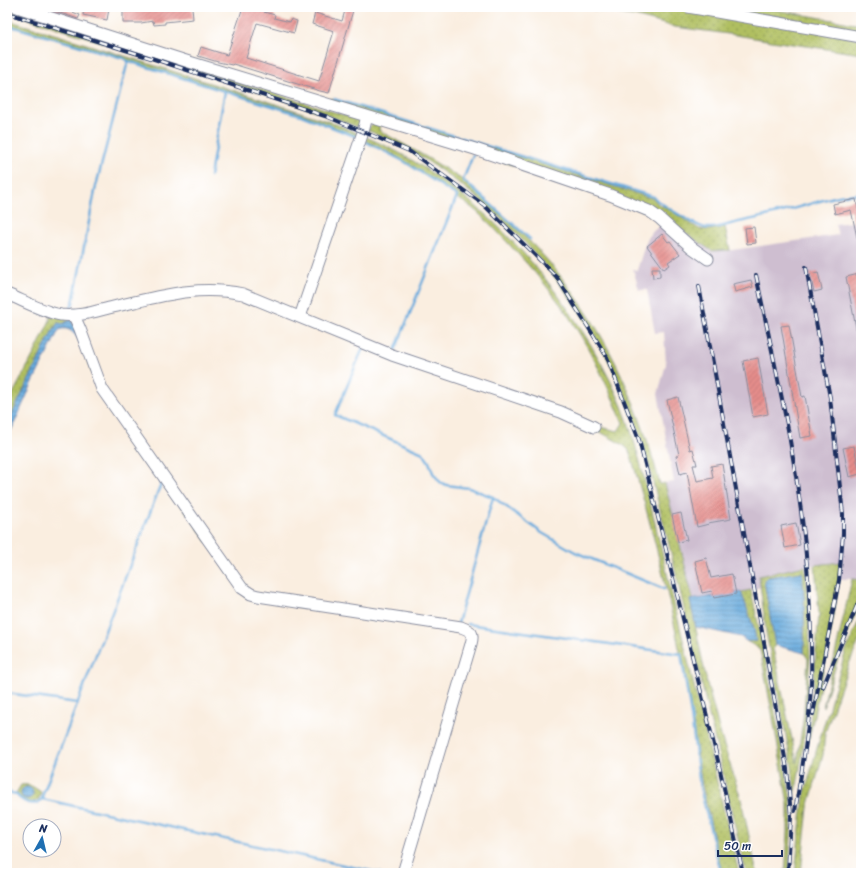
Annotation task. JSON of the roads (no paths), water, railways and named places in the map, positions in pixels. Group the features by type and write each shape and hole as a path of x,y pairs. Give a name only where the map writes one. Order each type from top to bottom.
{"street":[{"path":"17,7 532,168 625,200 649,211 659,218 691,247 708,259"},
{"path":"688,7 861,37"},
{"path":"300,317 363,132 367,116"},
{"path":"7,294 52,313 71,315 85,314 164,294 212,289 228,290 243,294 392,355 561,412 594,426"},
{"path":"71,315 75,318 80,329 102,389 216,552 246,591 258,596 461,627 472,633 473,637 403,873"}],"water":[{"path":"71,319 85,350 75,334 68,329 59,330 31,386 11,431 7,435 7,425 52,332 58,323 63,324"},
{"path":"802,572 804,598 804,653 775,645 764,580 769,577"},
{"path":"741,592 754,629 756,641 746,641 741,637 696,627 690,600"},
{"path":"29,787 32,788 32,798 25,799 22,798 21,791 22,788"}],"waterway":[{"path":"7,25 123,58 128,61 301,115 357,137"},
{"path":"69,312 73,303 96,186 128,61"},
{"path":"210,176 225,91"},
{"path":"334,99 654,197 679,215 706,228 719,227 766,216 848,194 861,194"},
{"path":"364,141 405,162 457,196 394,353"},
{"path":"473,155 463,180 530,239"},
{"path":"362,347 363,348 335,415 423,453 429,462 433,473 440,482 446,485 469,488 493,497 542,533 575,552 664,589"},
{"path":"162,481 42,799 380,873"},
{"path":"458,623 493,497"},
{"path":"7,569 9,564"},
{"path":"467,624 681,654 691,715 700,787 721,873"},
{"path":"7,693 77,703"},
{"path":"7,792 16,794 28,803 37,803 42,799"}],"railway":[{"path":"7,13 151,58 328,117 409,151 484,205 556,276 607,357 639,440 718,761 743,873"},
{"path":"860,259 861,265"},
{"path":"806,267 830,398 843,514 843,534 839,580 813,714"},
{"path":"756,275 789,435 799,496 809,589 811,620 811,682 809,714 795,811"},
{"path":"699,286 787,769 791,816 788,873"},
{"path":"823,687 861,596"}]}
